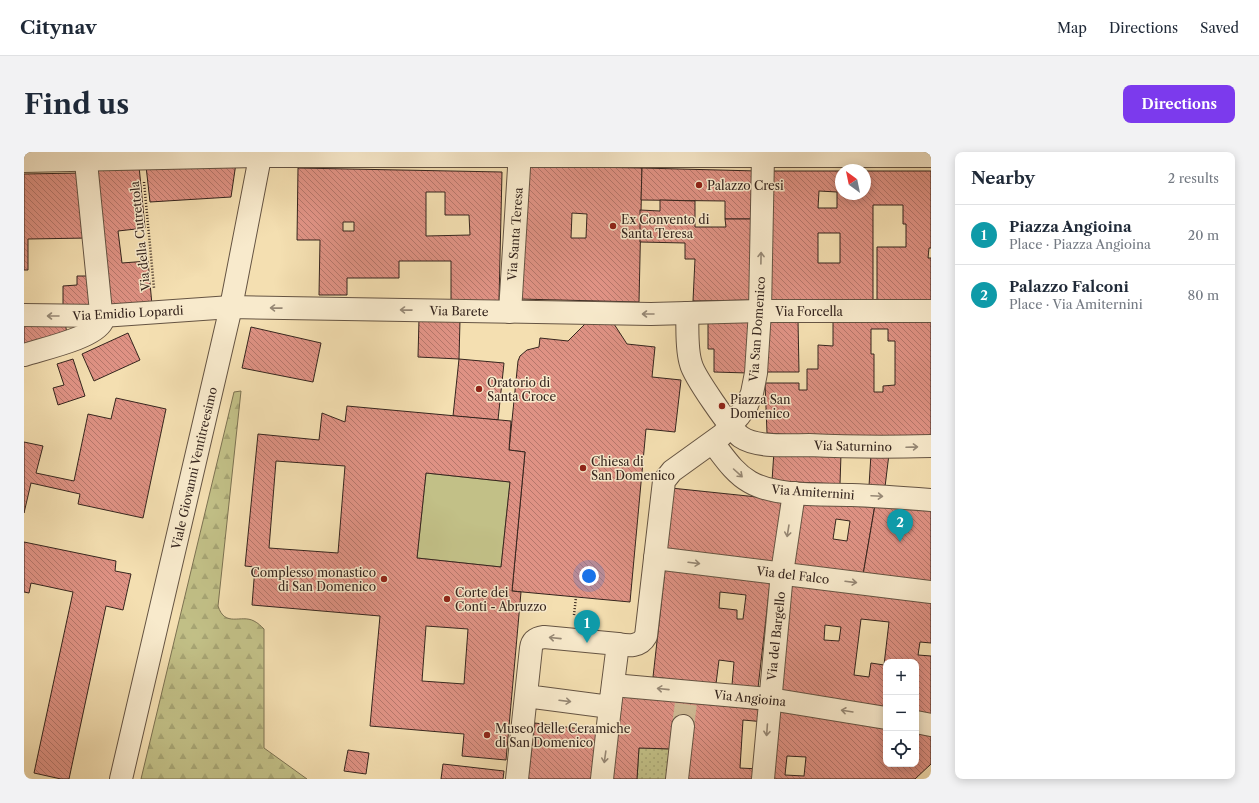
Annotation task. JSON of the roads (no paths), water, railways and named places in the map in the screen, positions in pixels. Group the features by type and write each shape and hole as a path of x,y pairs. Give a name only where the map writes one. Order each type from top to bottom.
{"street":[{"path":"24,161 85,156 142,158 261,154 852,154 931,156"},
{"name":"Viale Giovanni Ventitreesimo","path":"121,779 232,307 261,154"},
{"name":"Via Santa Teresa","path":"510,312 520,154"},
{"name":"Via San Domenico","path":"618,644 633,645 644,640 647,633 664,481 672,471 713,443 730,427 747,405 755,383 760,311 751,154"},
{"path":"24,355 85,335 100,326 102,322 85,156"},
{"name":"Via Barete","path":"232,307 510,312 687,313"},
{"name":"Via Emidio Lopardi","path":"24,315 102,316 232,307"},
{"name":"Via Forcella","path":"687,313 760,311 931,311"},
{"path":"687,313 689,356 693,372 730,427"},
{"name":"Via Saturnino","path":"730,427 741,437 748,440 776,444 884,448 931,446"},
{"name":"Via Amiternini","path":"713,443 732,468 739,474 750,482 771,490 794,493 879,496 931,500"},
{"name":"Via del Bargello","path":"764,779 782,573 794,493"},
{"name":"Via del Falco","path":"655,558 931,592"},
{"path":"517,779 531,645 535,639 544,637 618,644 602,779"},
{"name":"Via Angioina","path":"613,685 686,697 770,699 883,718"},
{"path":"526,696 610,707"},
{"path":"919,723 931,725"},
{"path":"677,779 683,726"}],"tunnel":[{"path":"683,726 686,703"}],"place":[{"name":"Palazzo Cresi","path":"699,185"},
{"name":"Ex Convento di Santa Teresa","path":"613,226"},
{"name":"Oratorio di Santa Croce","path":"479,389"},
{"name":"Piazza San Domenico","path":"722,406"},
{"name":"Chiesa di San Domenico","path":"583,468"},
{"name":"Palazzo Falconi","path":"900,542"},
{"name":"Complesso monastico di San Domenico","path":"384,579"},
{"name":"Corte dei Conti - Abruzzo","path":"447,599"},
{"name":"Piazza Angioina","path":"587,643"},
{"name":"Museo delle Ceramiche di San Domenico","path":"487,735"}]}
